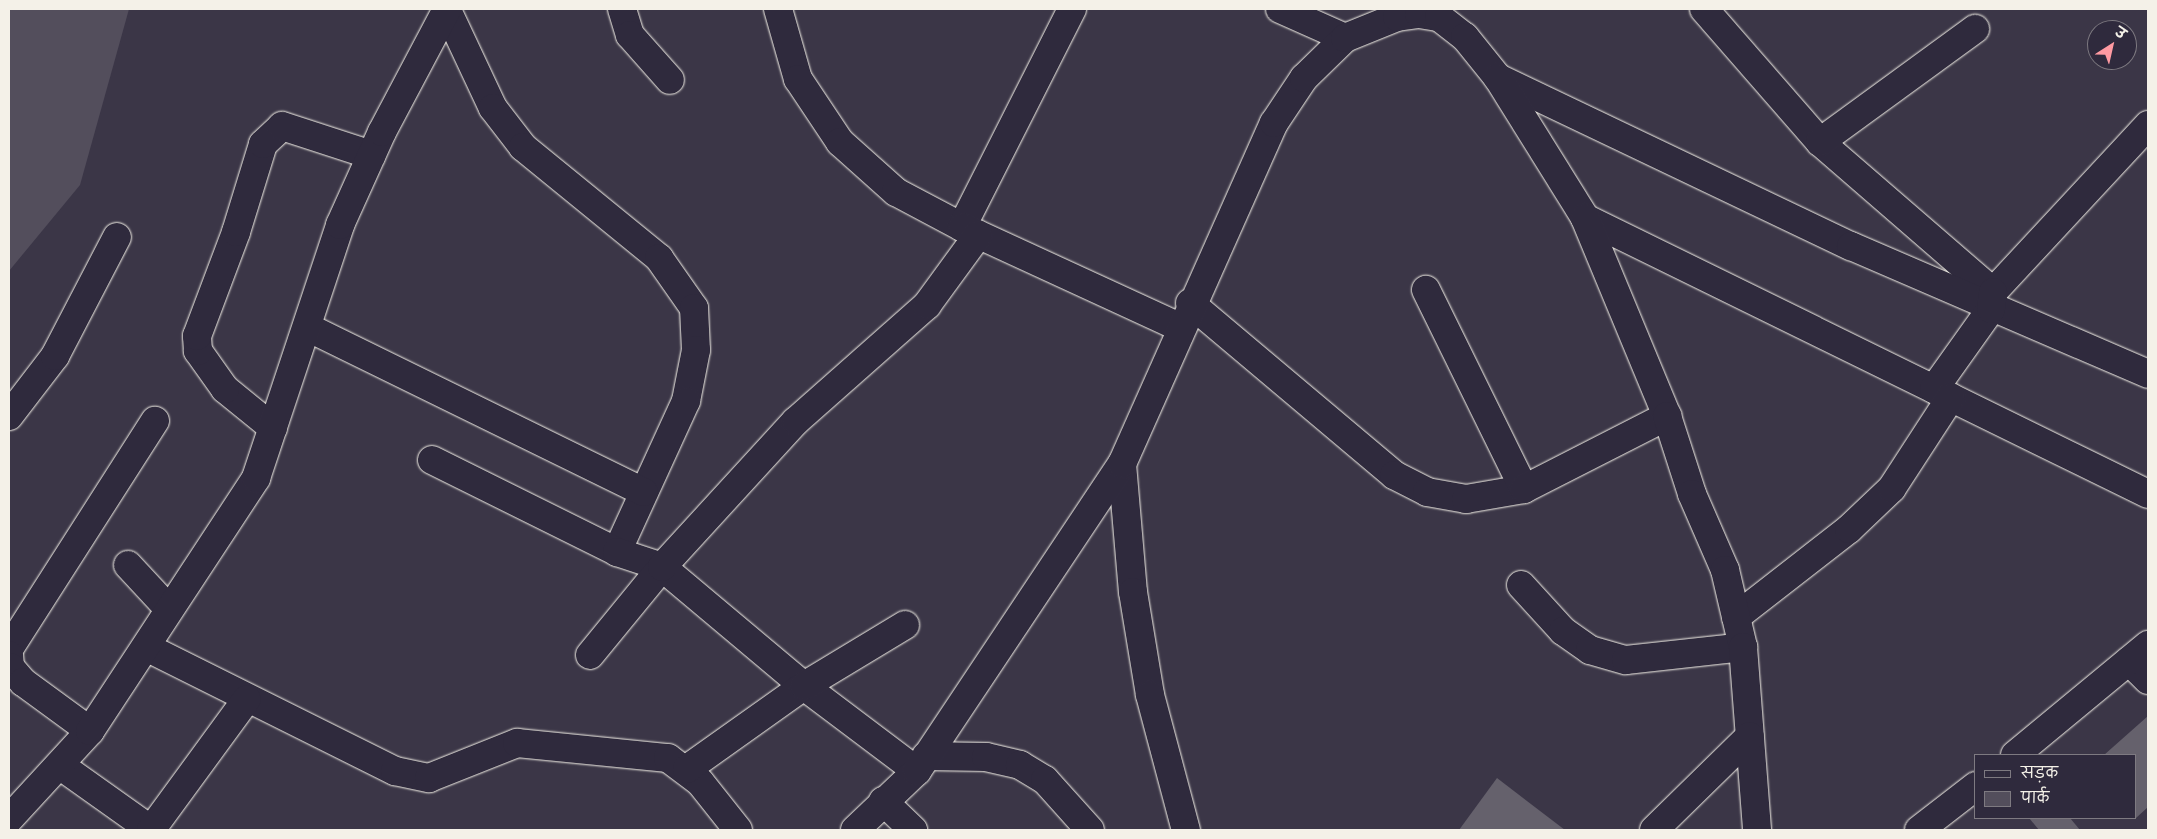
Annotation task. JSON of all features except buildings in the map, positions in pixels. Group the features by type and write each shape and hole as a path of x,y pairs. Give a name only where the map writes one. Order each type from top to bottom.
{"street":[{"path":"9,819 61,766 90,731 148,648 168,608 256,478 340,225 371,155 447,9"},
{"path":"447,9 493,108 523,147 659,258 694,308 696,350 686,401 617,552"},
{"path":"622,9 630,35 670,80"},
{"path":"778,9 798,79 840,142 896,192 970,231 1179,327"},
{"path":"590,655 662,567 796,421 927,305 970,231 1072,9"},
{"path":"1280,9 1344,38"},
{"path":"1704,9 1820,142 1992,300"},
{"path":"855,830 922,763 1122,464 1179,327 1274,123 1304,78 1344,38 1397,17 1428,12 1465,37 1498,78 1585,218 1667,416 1692,494 1725,570 1743,647 1757,830"},
{"path":"1820,142 1975,29"},
{"path":"1498,78 1992,300 2148,374"},
{"path":"1736,617 1849,530 1892,488 1992,300 2148,125"},
{"path":"273,428 225,389 198,351 197,336 236,232 263,144 282,126 371,155"},
{"path":"1585,218 2148,494"},
{"path":"9,416 55,356 117,237"},
{"path":"1426,290 1524,489"},
{"path":"1190,303 1394,475 1427,492 1466,498 1524,489 1667,416"},
{"path":"307,327 644,492"},
{"path":"9,649 155,421"},
{"path":"432,460 617,552 662,567 804,686 922,763 986,758 1020,766 1045,780 1090,830"},
{"path":"1122,464 1133,592 1150,695 1186,830"},
{"path":"128,565 168,608"},
{"path":"1521,585 1563,632 1590,650 1626,660 1743,647"},
{"path":"687,769 804,686 905,624"},
{"path":"148,648 247,699 395,770 429,778 517,743 648,754 687,769 738,830"},
{"path":"2016,754 2139,653 2148,680"},
{"path":"9,655 10,667 23,682 90,731"},
{"path":"61,766 151,830 247,699"},
{"path":"1654,830 1750,736"},
{"path":"1919,830 1974,788"},
{"path":"883,801 913,830"}],"green space":[{"path":"9,9 129,9 80,185 9,271"}]}
